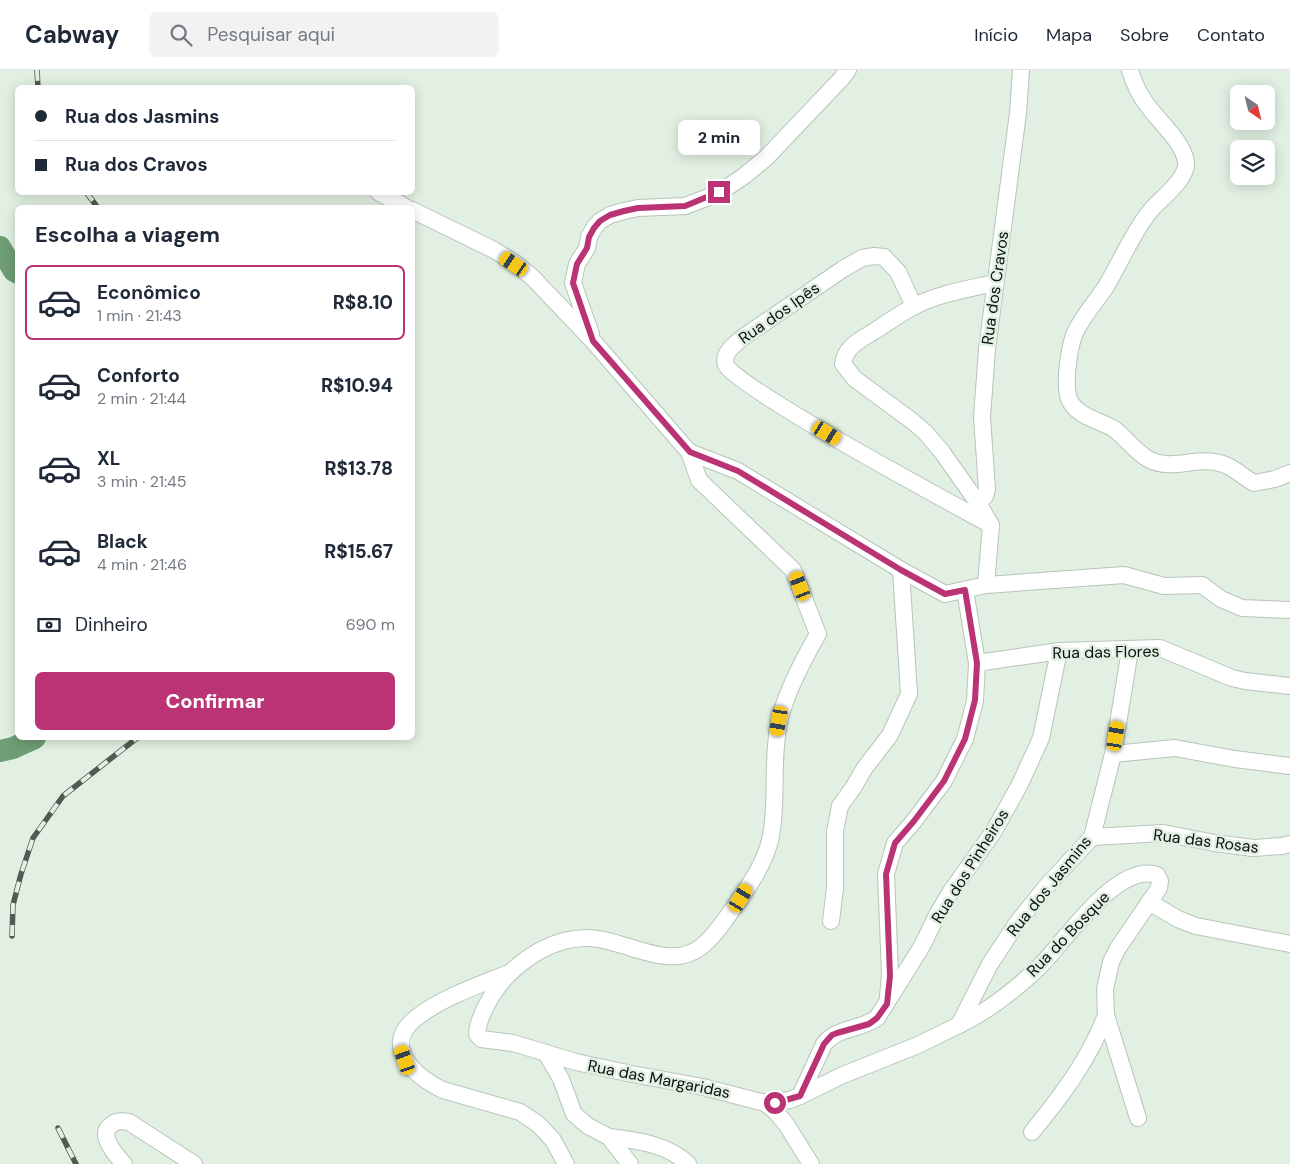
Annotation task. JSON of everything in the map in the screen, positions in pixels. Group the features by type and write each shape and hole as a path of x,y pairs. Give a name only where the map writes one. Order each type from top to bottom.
{"street":[{"path":"593,341 573,283 577,264 587,248 589,237 600,221 610,215 638,208 685,206 719,192 744,176 766,158 848,70"},
{"name":"Rua dos Cravos","path":"978,503 985,496 987,489 982,417 987,349 994,283 1016,129 1021,70"},
{"path":"1130,70 1141,96 1183,152 1186,163 1185,172 1142,222 1106,287 1081,322 1074,335 1066,392 1077,410 1085,416 1107,425 1149,459 1173,465 1213,461 1225,464 1254,483 1275,479 1290,473"},
{"path":"383,195 402,205"},
{"path":"415,211 494,250 533,278 593,341 690,452 699,480 794,570 818,634 801,663 779,721 776,740 771,837 761,864 741,898 711,938 692,954 680,956 664,956 605,940 589,938 573,939 549,946 511,972 462,992 415,1019 406,1028 402,1038 401,1049 405,1060 413,1070 443,1090 520,1112 532,1120 553,1140 566,1164"},
{"name":"Rua dos Ipês","path":"914,306 898,272 884,257 862,258 742,338 731,347 725,356 725,364 737,378 774,401 990,525"},
{"path":"986,584 990,525 978,503 942,452 924,432 912,420 855,379 843,364 848,350 858,341 914,306 946,295 994,283"},
{"path":"690,452 738,471 901,570 945,594 986,584 1124,575 1164,586 1202,586 1234,606 1251,609 1283,610 1290,599"},
{"path":"831,921 835,888 835,831 840,806 864,769 890,735 909,694 901,570"},
{"path":"887,1004 890,976 886,874 895,843 944,781 965,739 975,700 977,663 965,590"},
{"name":"Rua das Flores","path":"977,663 1059,651 1160,648 1232,678 1290,686"},
{"name":"Rua dos Jasmins","path":"959,1025 990,964 1017,923 1045,888 1092,837 1113,754 1130,650"},
{"name":"Rua dos Pinheiros","path":"800,1096 828,1038 837,1033 869,1024 877,1018 922,946 938,913 994,831 1020,784 1041,738 1059,651"},
{"path":"1113,754 1175,748 1226,758 1290,766"},
{"name":"Rua das Rosas","path":"1092,837 1163,833 1246,847 1267,848 1290,844"},
{"name":"Rua do Bosque","path":"959,1025 994,1005 1037,968 1054,952 1094,904 1113,888 1138,875 1155,874 1159,877 1160,884 1118,948 1111,962 1105,989 1106,1015 1138,1118"},
{"path":"1149,902 1178,919 1196,926 1290,944"},
{"name":"Rua das Margaridas","path":"511,972 493,995 484,1013 477,1028 479,1037 486,1040 513,1043 605,1069 703,1087 765,1103 786,1124 811,1164"},
{"name":"Rua do Bosque","path":"1032,1132 1075,1077 1098,1038 1106,1015"},
{"path":"765,1103 782,1102 800,1096 843,1075 918,1045 959,1025"},
{"path":"546,1053 561,1079 574,1114 580,1120 608,1137 630,1164"},
{"path":"124,1164 108,1141 105,1133 107,1127 122,1121 129,1122 194,1164"},
{"path":"608,1137 642,1142 668,1150 688,1164"}],"waterway":[{"path":"0,247 15,272"},
{"path":"0,751 13,748 31,740"}],"railway":[{"path":"37,70 38,85"},
{"path":"88,195 96,205"},
{"path":"12,936 13,905 33,838 63,796 134,740"},
{"path":"58,1128 76,1164"}],"route":[{"path":"719,192 685,206 638,208 610,215 600,221 594,228 589,237 587,248 577,264 573,283 593,341 690,452 738,471 901,570 945,594 965,590 977,663 975,700 965,739 944,781 895,843 886,874 890,976 887,1004 877,1018 869,1024 837,1033 828,1038 800,1096 775,1103"}]}
